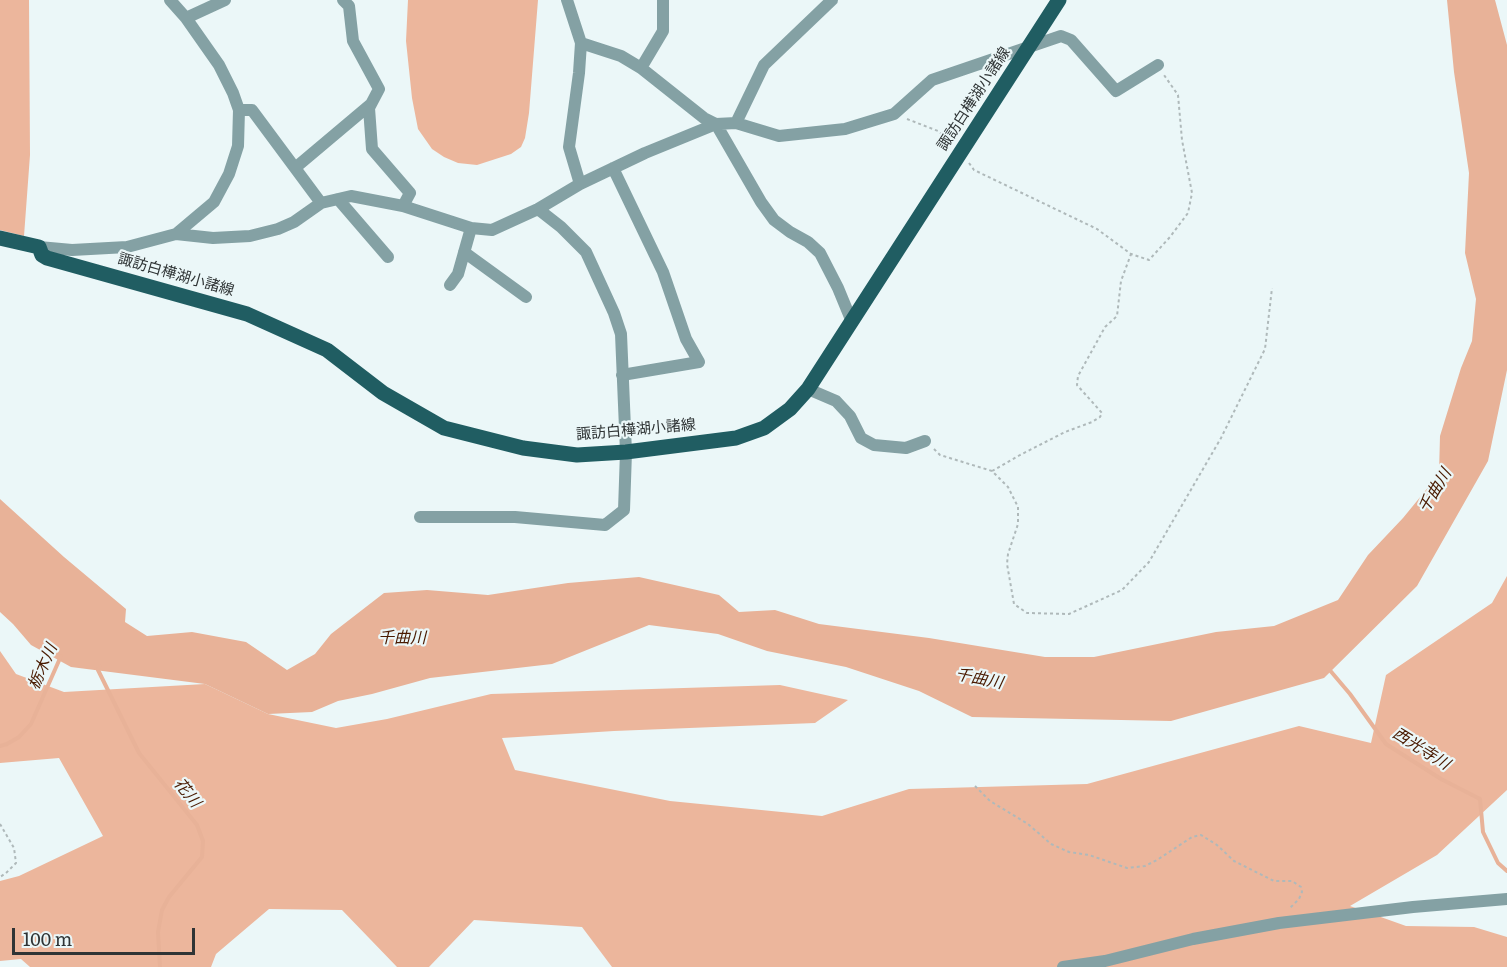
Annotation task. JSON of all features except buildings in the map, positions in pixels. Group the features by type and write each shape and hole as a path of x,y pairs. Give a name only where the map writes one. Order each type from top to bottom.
{"main road":[{"name":"諏訪白樺湖小諸線","path":"0,238 39,247 42,255 47,258 247,314 327,350 383,393 444,428 523,448 577,455 626,452 736,438 764,428 790,409 808,389 1059,0"}],"street":[{"path":"170,0 186,18 219,65 239,110 238,146 229,174 214,201 176,234"},
{"path":"186,18 225,0"},
{"path":"343,0 349,6 353,41 380,89 369,108 372,149 410,193 404,206"},
{"path":"567,0 581,43 569,147 580,184"},
{"path":"641,68 663,31 663,0"},
{"path":"736,123 764,65 832,0"},
{"path":"39,247 72,250 127,247 176,234 213,238 260,234 294,222 321,203 351,196 404,206 471,228 492,231 613,168 716,124 736,123 779,136 845,129 894,114 932,80 1061,36 1071,40 1116,91 1158,65"},
{"path":"581,43 621,56 641,68 704,118 716,124 761,202 774,220 808,242 820,253 852,322"},
{"path":"295,168 371,104"},
{"path":"239,110 252,110 321,203"},
{"path":"613,168 663,272 686,339 699,362 622,375"},
{"path":"338,199 388,257"},
{"path":"420,517 515,518 605,525 624,510 626,452 621,334 614,313 586,252 561,227 538,209"},
{"path":"450,285 458,274 471,228"},
{"path":"464,252 526,297"},
{"path":"808,389 836,401 850,416 861,438 874,445 906,448 925,441"},
{"path":"1063,967 1105,962 1193,939 1279,923 1413,907 1507,900"}],"path":[{"path":"894,114 938,131 961,152 974,170 1097,229 1131,254 1149,260 1188,213 1191,193 1182,140 1178,95 1158,65"},
{"path":"992,471 1020,454 1100,417 1102,413 1077,385 1078,376 1105,327 1117,316 1121,281 1131,254"},
{"path":"925,441 940,455 992,471 1008,487 1018,507 1018,524 1007,564 1014,604 1027,613 1069,614 1122,590 1149,562 1221,438 1265,349 1272,288"},
{"path":"975,786 990,801 1028,824 1051,844 1069,852 1089,855 1127,868 1145,866 1192,837 1201,835 1217,844 1234,861 1274,880 1292,881 1301,887 1302,892 1299,899 1279,923"},
{"path":"0,824 14,848 16,863 0,877"}],"shaded area":[{"path":"0,0 29,0 30,155 24,236 0,230"},
{"path":"408,0 538,0 529,113 525,138 521,147 511,154 477,165 458,163 432,149 418,129 412,98 406,41"},
{"path":"1507,576 1507,790 1437,855 1350,906 1406,926 1474,927 1507,937 1507,967 612,967 582,927 474,920 429,967 397,967 342,910 269,909 216,954 211,967 30,967 21,959 0,961 0,881 19,876 103,836 59,758 0,763 0,651 16,674 64,692 205,684 268,714 336,728 387,719 491,694 780,685 848,700 815,723 502,738 515,770 670,801 822,816 909,789 1087,784 1299,726 1371,743 1386,675 1492,603"}],"water":[{"name":"千曲川","path":"1447,0 1495,0 1507,45 1507,370 1488,461 1417,586 1324,678 1171,721 972,717 919,691 846,667 767,651 718,634 649,625 552,664 430,678 338,701 312,712 268,714 205,684 71,667 31,645 0,612 0,499 126,609 125,622 147,636 192,632 246,642 287,670 315,654 331,634 384,593 427,590 488,595 568,583 639,577 719,595 739,612 775,610 819,624 929,638 1045,657 1094,657 1216,632 1274,626 1338,600 1368,555 1403,518 1439,474 1440,436 1461,368 1472,341 1476,299 1465,253 1469,173 1454,72"}],"waterway":[{"name":"栃木川","path":"0,746 19,737 31,724 61,656"},
{"name":"花川","path":"100,666 98,670 139,753 197,825 203,841 202,857 169,897 162,910 158,932 160,967"},
{"name":"西光寺川","path":"1328,668 1386,744 1441,779 1480,799 1483,832 1498,863 1507,871"}]}
